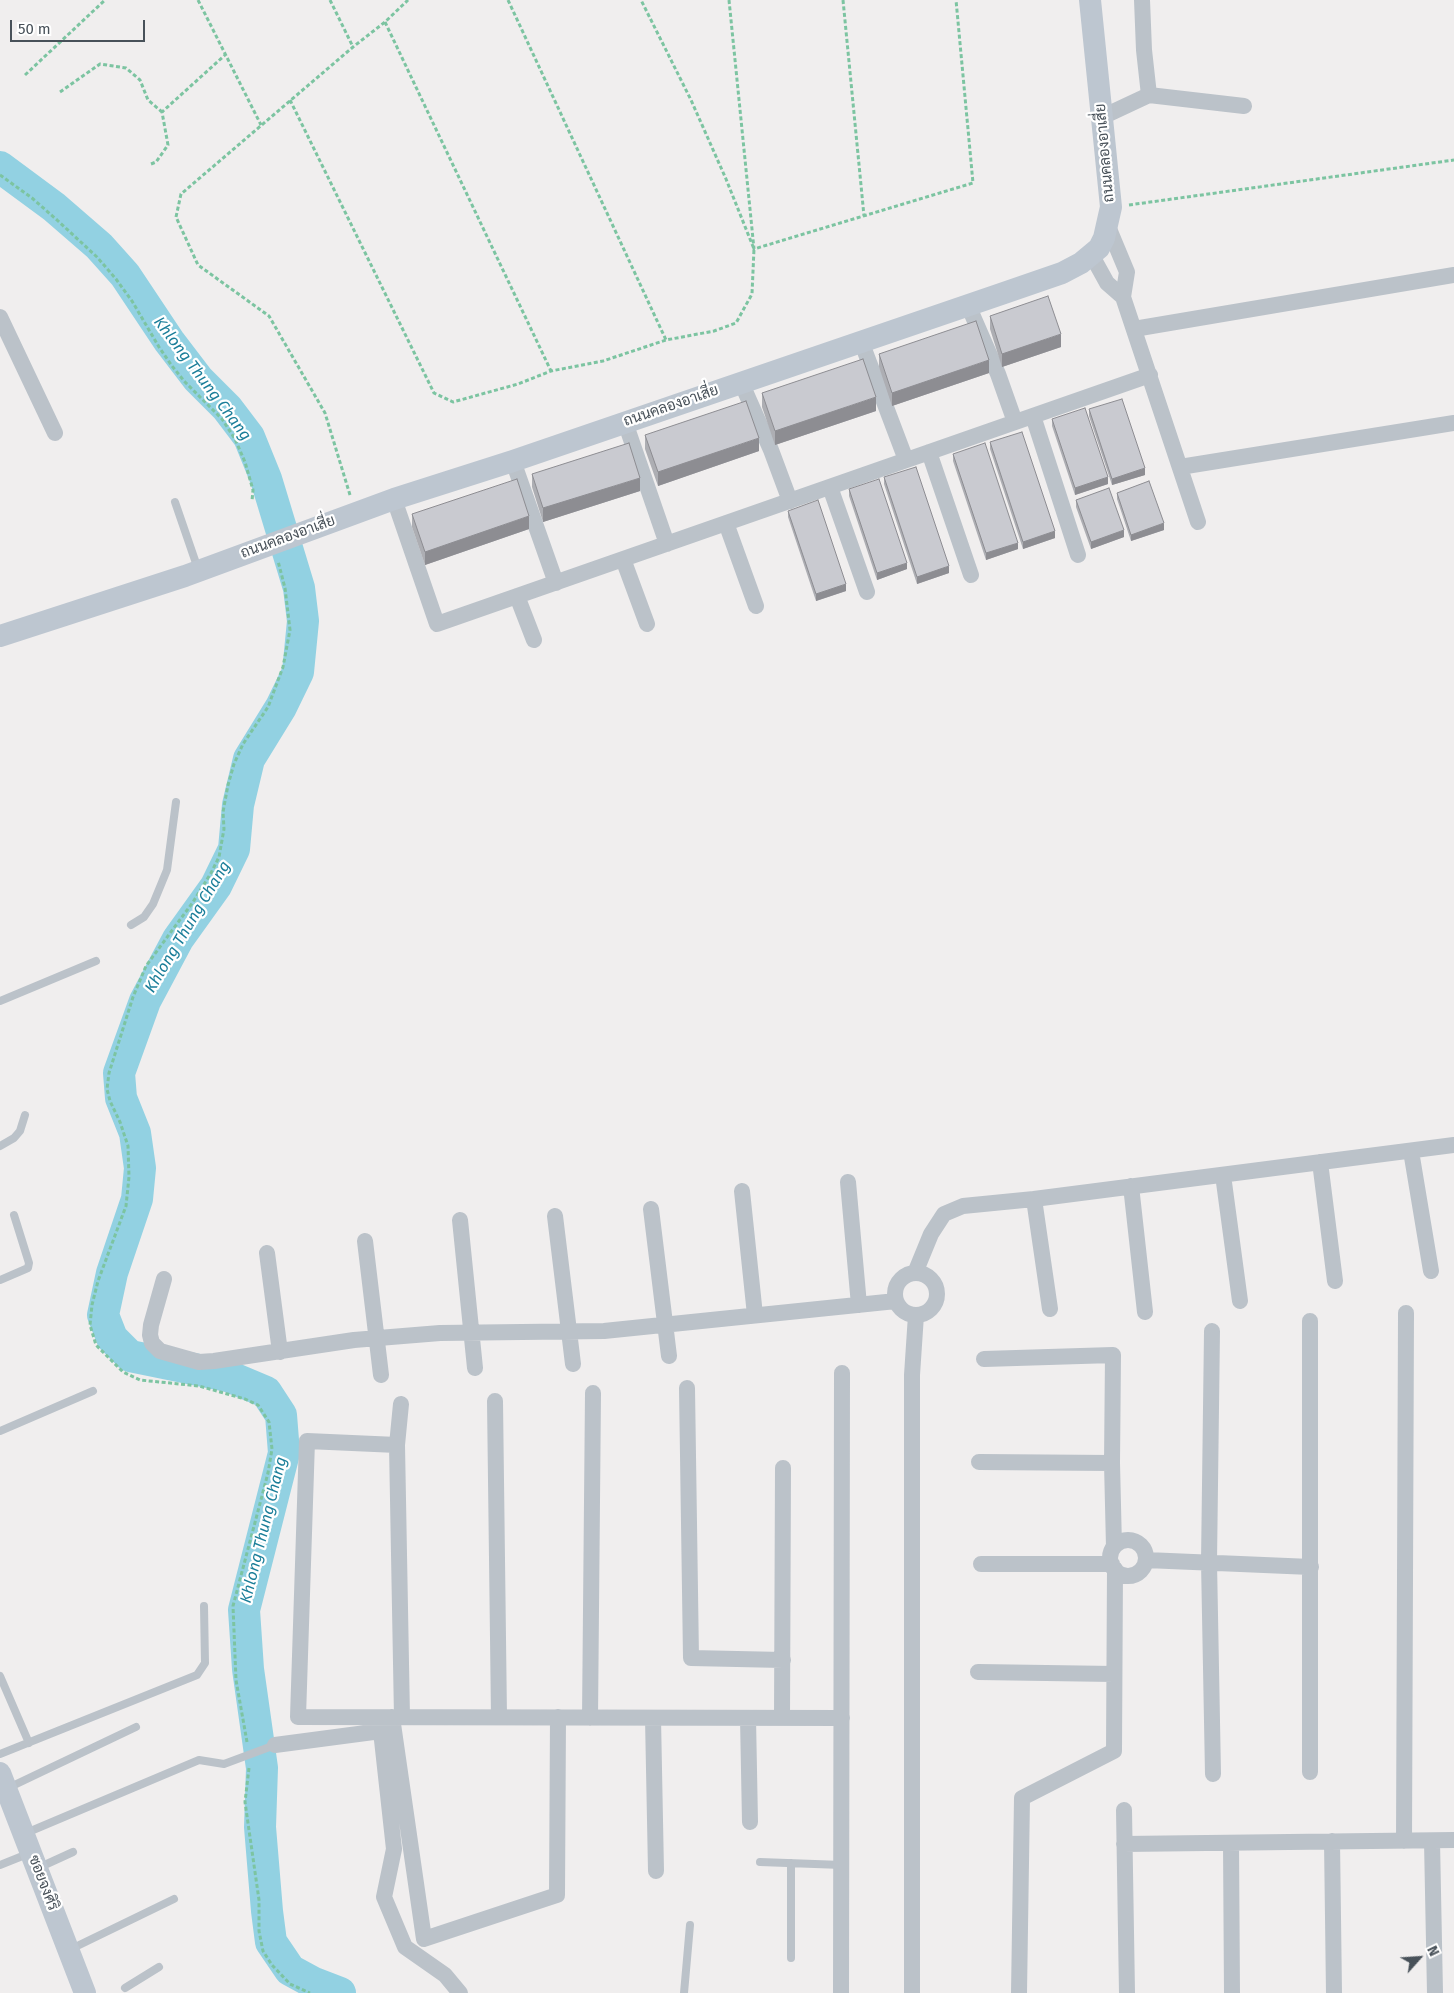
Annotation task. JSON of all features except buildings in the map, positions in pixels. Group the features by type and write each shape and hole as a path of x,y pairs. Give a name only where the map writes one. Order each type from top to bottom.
{"street":[{"name":"ถนนคลองอาเสี่ย","path":"0,636 199,571 271,551 300,532 355,512 513,461 1062,273 1081,263 1099,248 1104,238 1109,215 1102,117 1090,0"},
{"path":"1142,0 1144,50 1149,95"},
{"path":"1102,117 1149,95 1244,106"},
{"path":"1109,215 1127,272 1124,297 1198,522"},
{"path":"1091,254 1107,283 1124,297"},
{"path":"1134,329 1454,275"},
{"path":"968,305 998,374 1015,422"},
{"path":"0,317 55,433"},
{"path":"861,341 906,460"},
{"path":"394,499 437,624 1150,375"},
{"path":"741,382 771,450 790,501"},
{"path":"1033,416 1078,555"},
{"path":"625,422 667,544"},
{"path":"1180,467 1454,423"},
{"path":"929,452 971,575"},
{"path":"513,461 556,583"},
{"path":"830,487 867,592"},
{"path":"726,524 756,606"},
{"path":"623,559 647,624"},
{"path":"517,596 534,640"},
{"path":"915,1273 931,1234 944,1214 963,1206 1454,1145"},
{"path":"1411,1151 1431,1271"},
{"path":"1320,1162 1335,1281"},
{"path":"1223,1175 1240,1302"},
{"path":"848,1182 859,1305"},
{"path":"1131,1186 1145,1312"},
{"path":"742,1191 755,1316"},
{"path":"1034,1198 1050,1309"},
{"path":"651,1209 669,1356"},
{"path":"555,1216 573,1364"},
{"path":"460,1220 475,1368"},
{"path":"364,1241 380,1375"},
{"path":"267,1253 280,1352"},
{"path":"921,1273 930,1278 935,1286 937,1296 933,1306 926,1312 916,1315 908,1314 900,1308 896,1301 894,1292 897,1283 903,1276 921,1273"},
{"path":"164,1279 151,1326 150,1335 152,1343 160,1351 199,1362 376,1338 471,1332 604,1332 896,1301"},
{"path":"1404,1841 1406,1313"},
{"path":"912,1993 912,1375 916,1315"},
{"path":"1310,1321 1310,1772"},
{"path":"1212,1331 1208,1562 1213,1774"},
{"path":"984,1359 1113,1355 1114,1750 1022,1798 1019,1993"},
{"path":"841,1993 842,1373"},
{"path":"687,1388 691,1658 783,1660"},
{"path":"590,1718 593,1394"},
{"path":"494,1401 499,1717"},
{"path":"401,1404 397,1445 397,1717 424,1939 557,1895 558,1718"},
{"path":"397,1445 308,1442 298,1717 842,1718"},
{"path":"979,1462 1112,1462"},
{"path":"782,1718 783,1468"},
{"path":"981,1564 1113,1566 1119,1573 1131,1576 1141,1570 1146,1560 1144,1548 1135,1541 1124,1541 1114,1547"},
{"path":"1146,1560 1311,1567"},
{"path":"978,1672 1114,1674"},
{"path":"652,1718 656,1871"},
{"path":"748,1718 750,1822"},
{"path":"275,1745 381,1730 394,1849 384,1897 405,1947 445,1975 460,1993"},
{"name":"ซอยจงศิริ","path":"3,1781 86,1993"},
{"path":"1124,1810 1126,1993"},
{"path":"1124,1844 1454,1840"},
{"path":"1332,1841 1334,1993"},
{"path":"1432,1841 1435,1993"},
{"path":"1231,1843 1232,1993"}],"lane":[{"path":"175,502 199,571"},
{"path":"131,925 144,918 153,904 167,870 176,802"},
{"path":"0,1001 96,961"},
{"path":"0,1146 14,1138 20,1131 25,1115"},
{"path":"0,1280 28,1268 29,1263 14,1215"},
{"path":"0,1431 92,1391"},
{"path":"0,1754 197,1675 205,1663 204,1606"},
{"path":"0,1676 29,1743"},
{"path":"3,1781 136,1727"},
{"path":"0,1865 31,1851 199,1760 224,1764 275,1745"},
{"path":"31,1851 72,1852"},
{"path":"760,1862 842,1865"},
{"path":"791,1863 791,1958"},
{"path":"69,1950 174,1899"},
{"path":"684,1993 690,1925"},
{"path":"118,1993 126,1991 159,1967"}],"path":[{"path":"25,75 105,0"},
{"path":"198,0 261,126"},
{"path":"330,0 353,47"},
{"path":"355,512 325,413 269,316 198,265 176,217 181,194 290,100 385,22 408,0"},
{"path":"508,0 666,340"},
{"path":"641,0 695,109 754,249"},
{"path":"290,100 434,393 453,402 518,384 551,371 603,360 666,340 714,331 736,323 752,294 754,249 729,0"},
{"path":"843,0 864,216"},
{"path":"754,249 973,183 956,0"},
{"path":"385,22 551,371"},
{"path":"162,112 225,55"},
{"path":"60,92 100,64 126,68 140,80 148,100 162,112 168,145 156,162 151,164"},
{"path":"1109,215 1454,160"},
{"path":"0,175 32,198 57,220 97,257 116,279 132,301 172,366 185,382 222,419 235,439 245,462 253,490 252,500"},
{"path":"248,1750 236,1680 233,1606 268,1472 272,1449 269,1422 258,1404 245,1399 199,1386 140,1380 123,1372 96,1345 90,1325 92,1305 98,1280 126,1206 130,1177 128,1146 107,1089 109,1073 133,997 146,966 212,874 219,857 224,829 223,812 234,764 243,744 268,707 283,667 290,630 285,588 271,551"},
{"path":"250,1760 245,1802 259,1900 259,1931 263,1951 272,1965 290,1984 310,1993"}],"waterway":[{"name":"Khlong Thung Chang","path":"0,167 54,207 99,246 125,275 169,341 198,379 227,408 249,437 266,479 299,588 303,621 298,672 281,707 249,759 238,805 234,849 216,886 178,939 145,1001 119,1073 121,1098 135,1133 140,1168 137,1199 112,1273 103,1315 112,1338 130,1356 228,1376 266,1392 281,1415 284,1453 244,1610 248,1669 262,1768 260,1827 267,1911 271,1942 290,1970 314,1983 340,1993"}]}
